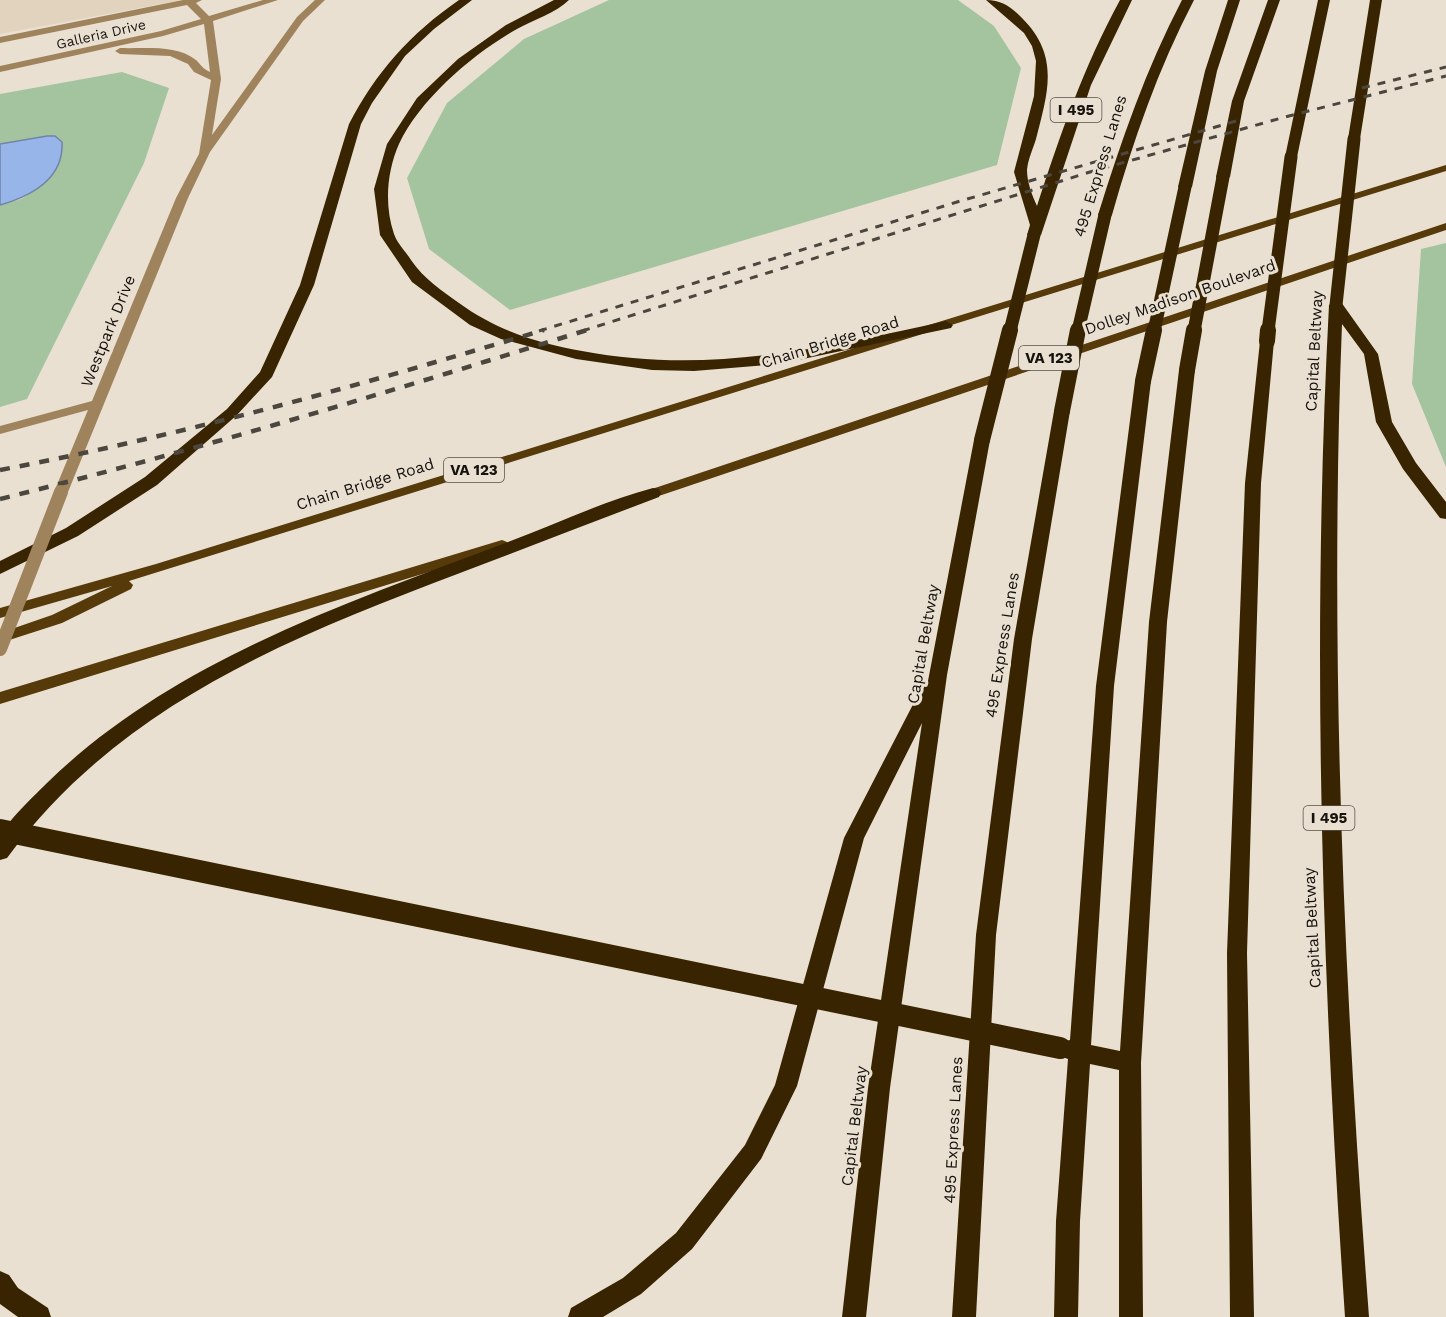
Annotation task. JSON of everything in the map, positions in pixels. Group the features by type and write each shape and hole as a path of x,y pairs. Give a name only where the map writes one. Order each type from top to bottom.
{"highway":[{"path":"0,568 72,532 151,481 232,412 267,374 307,285 355,124 365,103 388,67 406,46 421,32 466,0"},
{"path":"563,0 512,27 458,65 418,104 402,125 391,146 379,190 380,212 397,255 438,297 477,323 509,336 612,361 659,365 707,366 761,362 946,325"},
{"path":"992,0 1023,25 1035,41 1044,62 1043,86 1020,175 1036,230"},
{"name":"Capital Beltway","path":"854,1317 879,1088 938,675 982,440 1036,230 1059,152 1090,74 1126,0"},
{"name":"495 Express Lanes","path":"964,1317 986,935 1023,639 1062,411 1083,306 1105,215 1130,130 1150,75 1188,0"},
{"path":"1066,1317 1069,1050 1100,791 1105,686 1143,381 1210,71 1234,0"},
{"path":"1131,1317 1130,1063 1158,622 1187,370 1238,101 1274,0"},
{"path":"1242,1317 1237,953 1253,483 1267,341 1291,157 1324,0"},
{"name":"Capital Beltway","path":"1357,1317 1343,1131 1330,848 1327,661 1330,442 1354,140 1376,0"},
{"path":"1339,313 1371,354 1384,422 1409,465 1446,514"},
{"path":"0,852 37,805 85,760 137,721 200,681 266,645 366,603 652,494"},
{"path":"580,1317 632,1286 684,1241 753,1152 786,1086 854,838 938,675"},
{"path":"0,830 1130,1063"},
{"path":"0,1283 9,1296 39,1317"}],"main road":[{"name":"VA 123","path":"946,325 1446,168"},
{"name":"Dolley Madison Boulevard","path":"652,494 1446,226"},
{"name":"Chain Bridge Road","path":"0,613 161,567 946,325"},
{"name":"VA 123","path":"0,698 447,564 652,494"},
{"path":"0,638 57,619 161,567"}],"street":[{"path":"191,1 208,21 273,0"},
{"path":"204,154 300,19 320,0"},
{"name":"Galleria Drive","path":"0,40 191,1"},
{"name":"Galleria Drive","path":"0,69 43,61 208,21"},
{"name":"Westpark Drive","path":"0,649 97,404 182,198 204,154 216,79 208,21"},
{"path":"43,61 109,51 156,50 183,57 192,62 198,70 216,79"},
{"path":"0,430 97,404"}],"shaded area":[{"path":"0,0 182,0 0,34"}],"green space":[{"path":"609,0 958,0 994,26 1021,68 997,165 510,310 429,249 407,178 447,103 524,39"},
{"path":"122,72 169,88 144,163 27,399 0,407 0,205 23,198 44,181 59,158 62,142 55,136 0,144 0,94"},
{"path":"1446,243 1446,467 1412,384 1421,249"}],"water":[{"path":"55,136 62,142 58,166 51,176 34,191 0,205 0,144"}],"railway":[{"path":"1362,88 1446,67"},
{"path":"582,331 1090,172 1285,117 1446,76"},
{"path":"539,331 957,202 1243,119"},
{"path":"0,470 206,425 409,370 544,330"},
{"path":"0,499 295,419 587,330"}]}
